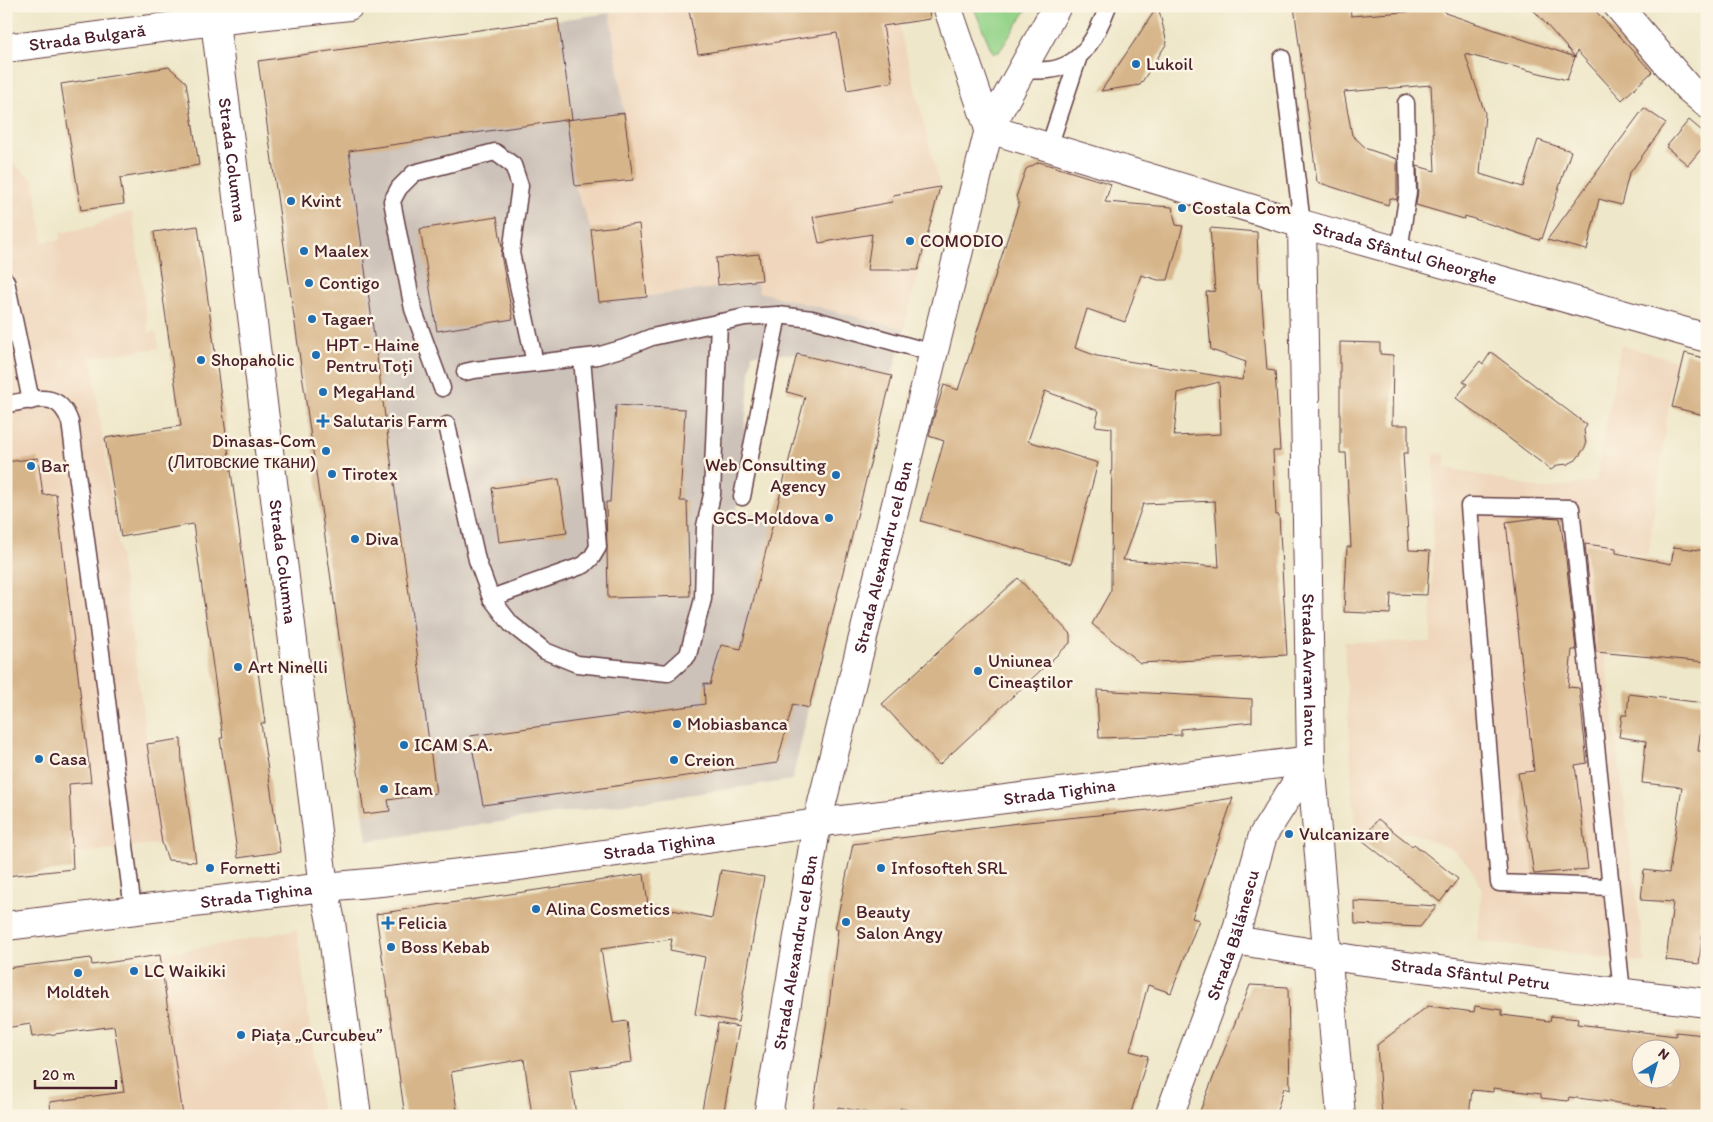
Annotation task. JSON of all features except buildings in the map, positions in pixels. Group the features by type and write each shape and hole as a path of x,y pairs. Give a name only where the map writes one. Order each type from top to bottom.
{"street":[{"name":"Strada Bulgară","path":"6,48 213,14 349,6"},
{"path":"947,6 989,129"},
{"name":"Strada Alexandru cel Bun","path":"768,1116 817,823 989,129 1057,6"},
{"path":"1618,6 1687,87 1707,104"},
{"name":"Strada Columna","path":"213,14 324,887 331,922 357,1116"},
{"name":"Strada Sfântul Gheorghe","path":"989,129 1302,224 1707,338"},
{"name":"Strada Avram Iancu","path":"1302,224 1311,760 1341,1116"},
{"name":"Strada Tighina","path":"6,926 324,887 513,867 817,823 1311,760"},
{"name":"Strada Bălănescu","path":"1169,1116 1234,940 1262,835 1311,760"},
{"name":"Strada Sfântul Petru","path":"1234,940 1328,955 1707,1003"}],"lane":[{"path":"1049,147 1078,59 1088,47 1108,6"},
{"path":"1282,58 1302,224"},
{"path":"1020,70 1049,70 1065,66 1078,59"},
{"path":"1399,251 1408,192 1406,103"},
{"path":"442,388 413,309 392,201 399,188 414,173 495,152 513,165 520,186 511,253 535,363"},
{"path":"7,290 31,401"},
{"path":"465,372 597,356 652,336 745,317 778,315 812,319 933,353"},
{"path":"742,497 778,315"},
{"path":"447,425 477,560 491,598 511,624 545,651 577,664 668,672 688,655 703,599 704,526 712,495 719,322"},
{"path":"491,598 584,565 592,557 598,546 582,358"},
{"path":"6,404 45,399 56,401 66,410 70,422 133,910"},
{"path":"1610,887 1499,883 1469,506 1571,508 1622,992"}],"shaded area":[{"path":"665,6 894,6 940,187 904,329 758,292 756,283 599,302 591,229 575,186 567,120 624,113 610,13"},
{"name":"Icam","path":"610,13 624,113 567,120 575,186 591,229 599,302 757,283 759,292 904,329 892,376 797,354 752,354 737,510 850,538 792,780 367,841 258,61"},
{"path":"6,159 34,180 43,241 60,240 60,233 95,226 115,216 132,212 149,333 156,331 159,348 91,357 162,843 69,854 6,831"},
{"path":"1621,345 1675,360 1648,556 1601,551 1596,584 1645,963 1477,941 1482,888 1469,865 1452,849 1412,833 1355,829 1344,642 1431,642 1434,454 1445,454 1445,467 1542,489 1596,481"},
{"name":"Piața „Curcubeu”","path":"297,930 322,1116 183,1116 160,955"}],"green space":[{"path":"973,6 1029,6 999,52 994,53"}],"place":[{"name":"Lukoil","path":"1136,64"},
{"name":"Kvint","path":"291,201"},
{"name":"Costala Com","path":"1182,208"},
{"name":"COMODIO","path":"910,241"},
{"name":"Maalex","path":"304,251"},
{"name":"Contigo","path":"309,283"},
{"name":"Tagaer","path":"312,319"},
{"name":"HPT - Haine Pentru Toți","path":"316,355"},
{"name":"Shopaholic","path":"201,360"},
{"name":"MegaHand","path":"323,392"},
{"name":"Salutaris Farm","path":"323,421"},
{"name":"Dinasas-Com (Литовские ткани)","path":"326,451"},
{"name":"Bar","path":"31,466"},
{"name":"Tirotex","path":"332,474"},
{"name":"Web Consulting Agency","path":"836,475"},
{"name":"GCS-Moldova","path":"829,518"},
{"name":"Diva","path":"355,539"},
{"name":"Art Ninelli","path":"238,667"},
{"name":"Uniunea Cineaștilor","path":"978,671"},
{"name":"Mobiasbanca","path":"677,724"},
{"name":"ICAM S.A.","path":"404,745"},
{"name":"Casa","path":"39,759"},
{"name":"Creion","path":"674,760"},
{"name":"Icam","path":"384,789"},
{"name":"Vulcanizare","path":"1289,834"},
{"name":"Fornetti","path":"210,868"},
{"name":"Infosofteh SRL","path":"881,868"},
{"name":"Alina Cosmetics","path":"536,909"},
{"name":"Beauty Salon Angy","path":"846,922"},
{"name":"Felicia","path":"388,923"},
{"name":"Boss Kebab","path":"391,947"},
{"name":"LC Waikiki","path":"134,971"},
{"name":"Moldteh","path":"78,973"},
{"name":"Piața „Curcubeu”","path":"241,1035"}]}
